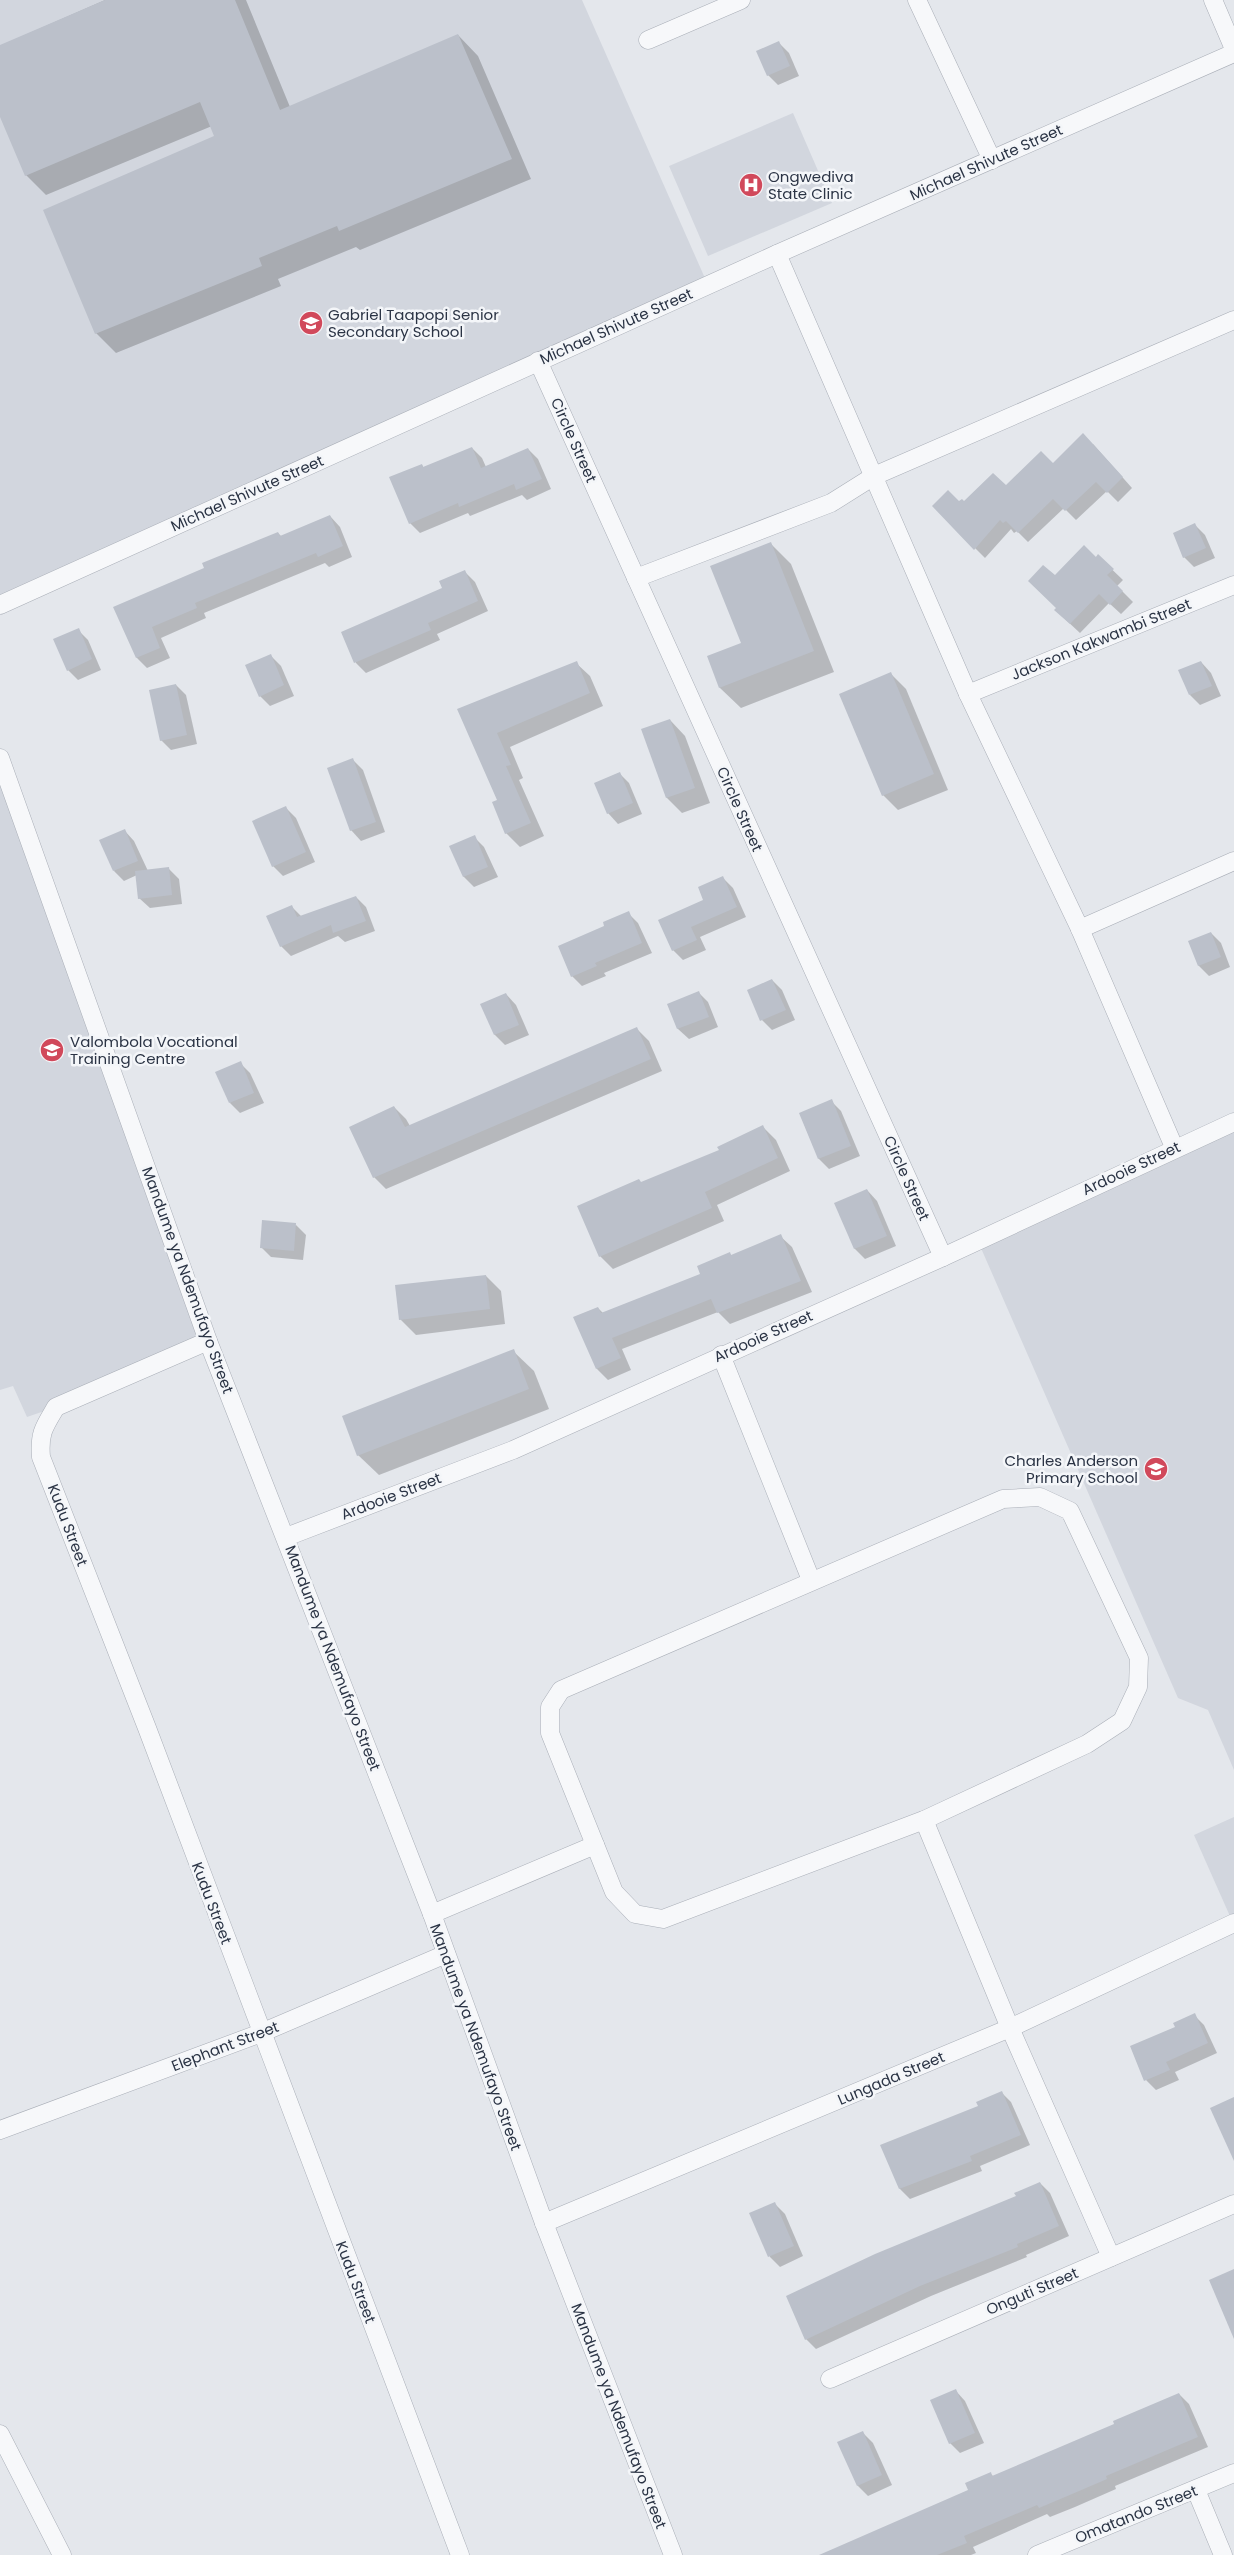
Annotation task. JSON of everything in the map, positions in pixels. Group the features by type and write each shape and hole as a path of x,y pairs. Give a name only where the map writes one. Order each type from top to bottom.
{"street":[{"path":"648,40 742,0"},
{"path":"917,0 992,160"},
{"path":"1213,0 1234,51"},
{"name":"Michael Shivute Street","path":"0,605 538,360 1234,51"},
{"path":"777,254 968,694 1080,929 1174,1148"},
{"path":"636,578 832,503 874,476 1234,320"},
{"name":"Circle Street","path":"538,360 943,1257"},
{"name":"Jackson Kakwambi Street","path":"968,694 1234,585"},
{"name":"Mandume ya Ndemufayo Street","path":"0,758 208,1341 432,1914 544,2223 673,2555"},
{"path":"1080,929 1234,861"},
{"name":"Ardooie Street","path":"286,1537 513,1450 720,1355 943,1257 1174,1148 1234,1122"},
{"name":"Kudu Street","path":"208,1341 56,1407 42,1429 39,1441 41,1457 147,1728 460,2555"},
{"path":"720,1355 811,1580"},
{"path":"1040,1497 1070,1511 1139,1658 1138,1687 1122,1721 1087,1744 924,1820 663,1919 635,1914 614,1892 550,1733 550,1707 562,1690 811,1580 1004,1499 1040,1497"},
{"path":"924,1820 1010,2028 1111,2257"},
{"path":"432,1914 595,1845"},
{"name":"Lungada Street","path":"544,2223 1010,2028 1234,1923"},
{"name":"Elephant Street","path":"0,2130 261,2033 446,1954"},
{"name":"Onguti Street","path":"830,2379 1234,2204"},
{"path":"0,2434 62,2555"},
{"name":"Omatando Street","path":"1037,2555 1234,2473"},
{"path":"1196,2490 1223,2555"}],"shaded area":[{"name":"Gabriel Taapopi Senior Secondary School","path":"0,0 582,0 708,285 0,605"},
{"name":"Ongwediva State Clinic","path":"793,113 832,203 708,256 669,166"},
{"name":"Valombola Vocational Training Centre","path":"0,760 208,1341 56,1407 27,1417 13,1386 0,1390"},
{"name":"Charles Anderson Primary School","path":"1234,1122 1234,1770 1208,1710 1178,1698 977,1239"},
{"path":"1234,1817 1234,1923 1233,1923 1194,1835"}],"building":[{"path":"105,0 235,0 280,110 458,34 512,159 339,231 337,226 259,258 262,266 95,334 43,210 214,136 200,102 25,176 0,117 0,45"},
{"path":"779,41 790,66 767,76 756,51"},
{"path":"1083,433 1123,477 1107,493 1096,482 1065,511 1053,499 1018,533 1006,521 1003,523 1000,520 974,550 932,506 948,490 959,501 962,499 964,501 993,473 1006,485 1041,451 1053,463"},
{"path":"472,447 481,468 528,448 542,479 516,490 514,484 459,507 458,503 409,524 389,477 422,464 423,467"},
{"path":"330,515 343,546 318,557 316,553 195,603 197,608 152,627 160,648 136,658 113,607 204,568 202,563 278,532 280,536"},
{"path":"1195,523 1206,548 1183,558 1173,533"},
{"path":"771,542 814,651 719,688 707,656 741,643 710,566"},
{"path":"1084,545 1096,557 1098,554 1114,569 1107,575 1123,591 1110,605 1099,594 1070,624 1054,610 1056,608 1028,581 1043,565 1055,575"},
{"path":"465,570 478,601 428,623 431,630 354,663 341,632 442,588 439,581"},
{"path":"79,628 92,659 67,671 53,639"},
{"path":"271,654 284,685 259,697 245,665"},
{"path":"577,661 590,693 497,733 511,765 506,766 531,823 505,834 492,802 497,800 457,709"},
{"path":"1201,661 1212,686 1189,695 1178,670"},
{"path":"891,672 934,774 882,796 839,694"},
{"path":"176,684 187,735 160,741 149,690"},
{"path":"670,719 695,788 666,798 641,729"},
{"path":"353,758 376,822 350,831 327,768"},
{"path":"620,772 633,803 607,814 594,783"},
{"path":"286,806 306,852 272,867 252,821"},
{"path":"125,829 138,861 113,871 99,840"},
{"path":"475,835 488,867 463,877 449,846"},
{"path":"169,867 172,895 138,899 135,871"},
{"path":"723,876 737,907 691,927 697,940 672,951 658,920 703,900 698,887"},
{"path":"356,896 366,921 333,933 331,925 280,947 266,916 292,905 297,917"},
{"path":"629,911 642,943 595,963 597,966 571,977 558,946 604,926 603,922"},
{"path":"1211,932 1221,957 1198,966 1188,941"},
{"path":"772,979 786,1010 760,1021 747,990"},
{"path":"699,991 709,1017 677,1029 667,1004"},
{"path":"506,993 519,1025 494,1035 480,1004"},
{"path":"637,1027 651,1059 373,1178 349,1127 394,1106 405,1127"},
{"path":"241,1061 254,1093 229,1103 215,1072"},
{"path":"832,1099 851,1146 818,1159 799,1113"},
{"path":"763,1125 778,1158 705,1192 712,1208 599,1257 577,1206 639,1179 641,1182 719,1150 717,1147"},
{"path":"867,1189 887,1236 854,1249 834,1203"},
{"path":"262,1220 296,1223 294,1251 260,1248"},
{"path":"781,1234 801,1281 717,1313 711,1299 612,1338 621,1358 596,1369 573,1317 598,1307 601,1313 700,1274 697,1266 730,1252 731,1255"},
{"path":"486,1275 490,1309 399,1320 395,1285"},
{"path":"514,1349 529,1389 357,1456 342,1416"},
{"path":"1195,2013 1208,2043 1166,2062 1170,2070 1144,2081 1130,2046 1175,2027 1173,2023"},
{"path":"1002,2091 1021,2135 970,2156 972,2161 899,2189 880,2145 978,2106 976,2102"},
{"path":"1234,2097 1234,2161 1210,2108"},
{"path":"1040,2182 1059,2226 1017,2244 1018,2247 920,2286 805,2340 786,2296 875,2254 1016,2196 1014,2193"},
{"path":"775,2202 794,2246 768,2257 749,2213"},
{"path":"1234,2269 1234,2339 1209,2280"},
{"path":"956,2389 975,2433 949,2444 930,2400"},
{"path":"1179,2393 1198,2437 1106,2476 1107,2479 1039,2508 1037,2505 964,2536 967,2543 937,2555 819,2555 968,2490 965,2483 991,2472 992,2476 1114,2424 1113,2421"},
{"path":"863,2431 882,2475 857,2486 837,2442"}],"place":[{"name":"Ongwediva State Clinic","path":"751,185"},
{"name":"Gabriel Taapopi Senior Secondary School","path":"311,323"},
{"name":"Valombola Vocational Training Centre","path":"52,1050"},
{"name":"Charles Anderson Primary School","path":"1156,1469"}]}
